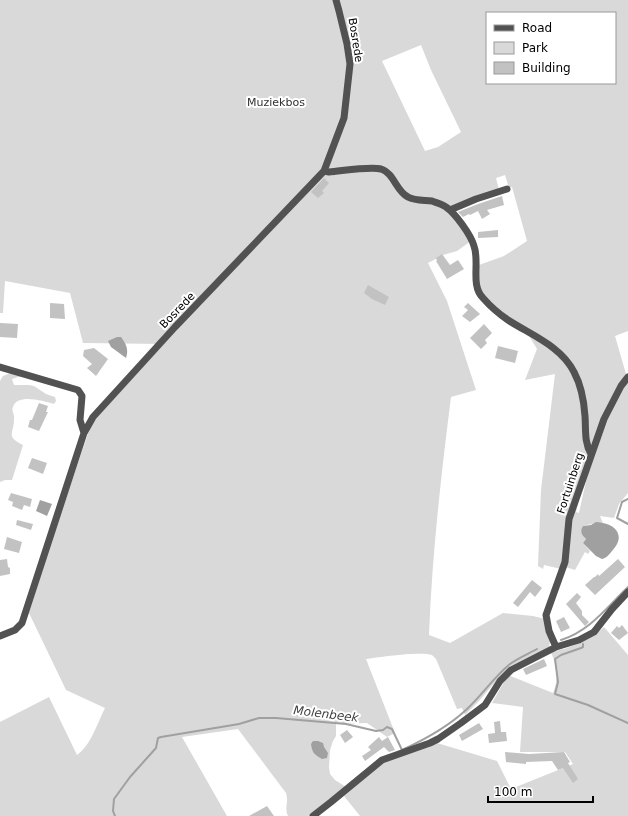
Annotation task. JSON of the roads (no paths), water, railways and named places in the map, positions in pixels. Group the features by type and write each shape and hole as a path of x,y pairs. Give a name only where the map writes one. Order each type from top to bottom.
{"street":[{"name":"Bosrede","path":"0,636 15,630 22,623 84,433 92,417 324,171 344,118 349,73 347,44 340,10 336,0"},
{"path":"324,171 381,169 386,172 402,193 408,197 438,203 450,210 468,232 474,244 477,266 476,286 481,297 508,319 535,335 566,359 574,370 582,396 587,446 591,454"},
{"path":"450,210 476,199 507,189"},
{"path":"0,367 78,390 82,396 80,420 84,433"},
{"name":"Fortuinberg","path":"556,647 549,631 546,615 565,562 570,518 591,454 610,405 628,377"},
{"path":"312,816 382,760 434,741 485,705 500,681 511,670 556,647 579,640 594,632 628,592"}],"waterway":[{"name":"Molenbeek","path":"628,499 622,502 617,518 628,524"},
{"name":"Molenbeek","path":"561,640 581,631 598,618 628,587"},
{"path":"583,644 583,647 561,655 555,659 558,682 555,694 588,705 628,723"},
{"name":"Molenbeek","path":"115,816 113,811 114,799 130,777 156,748 158,738 239,724 259,718 276,718 346,724 376,731 383,730 387,727 392,729 402,750 444,727 472,704 510,664 537,649"}],"park label":[{"name":"Muziekbos","path":"276,102"}]}
